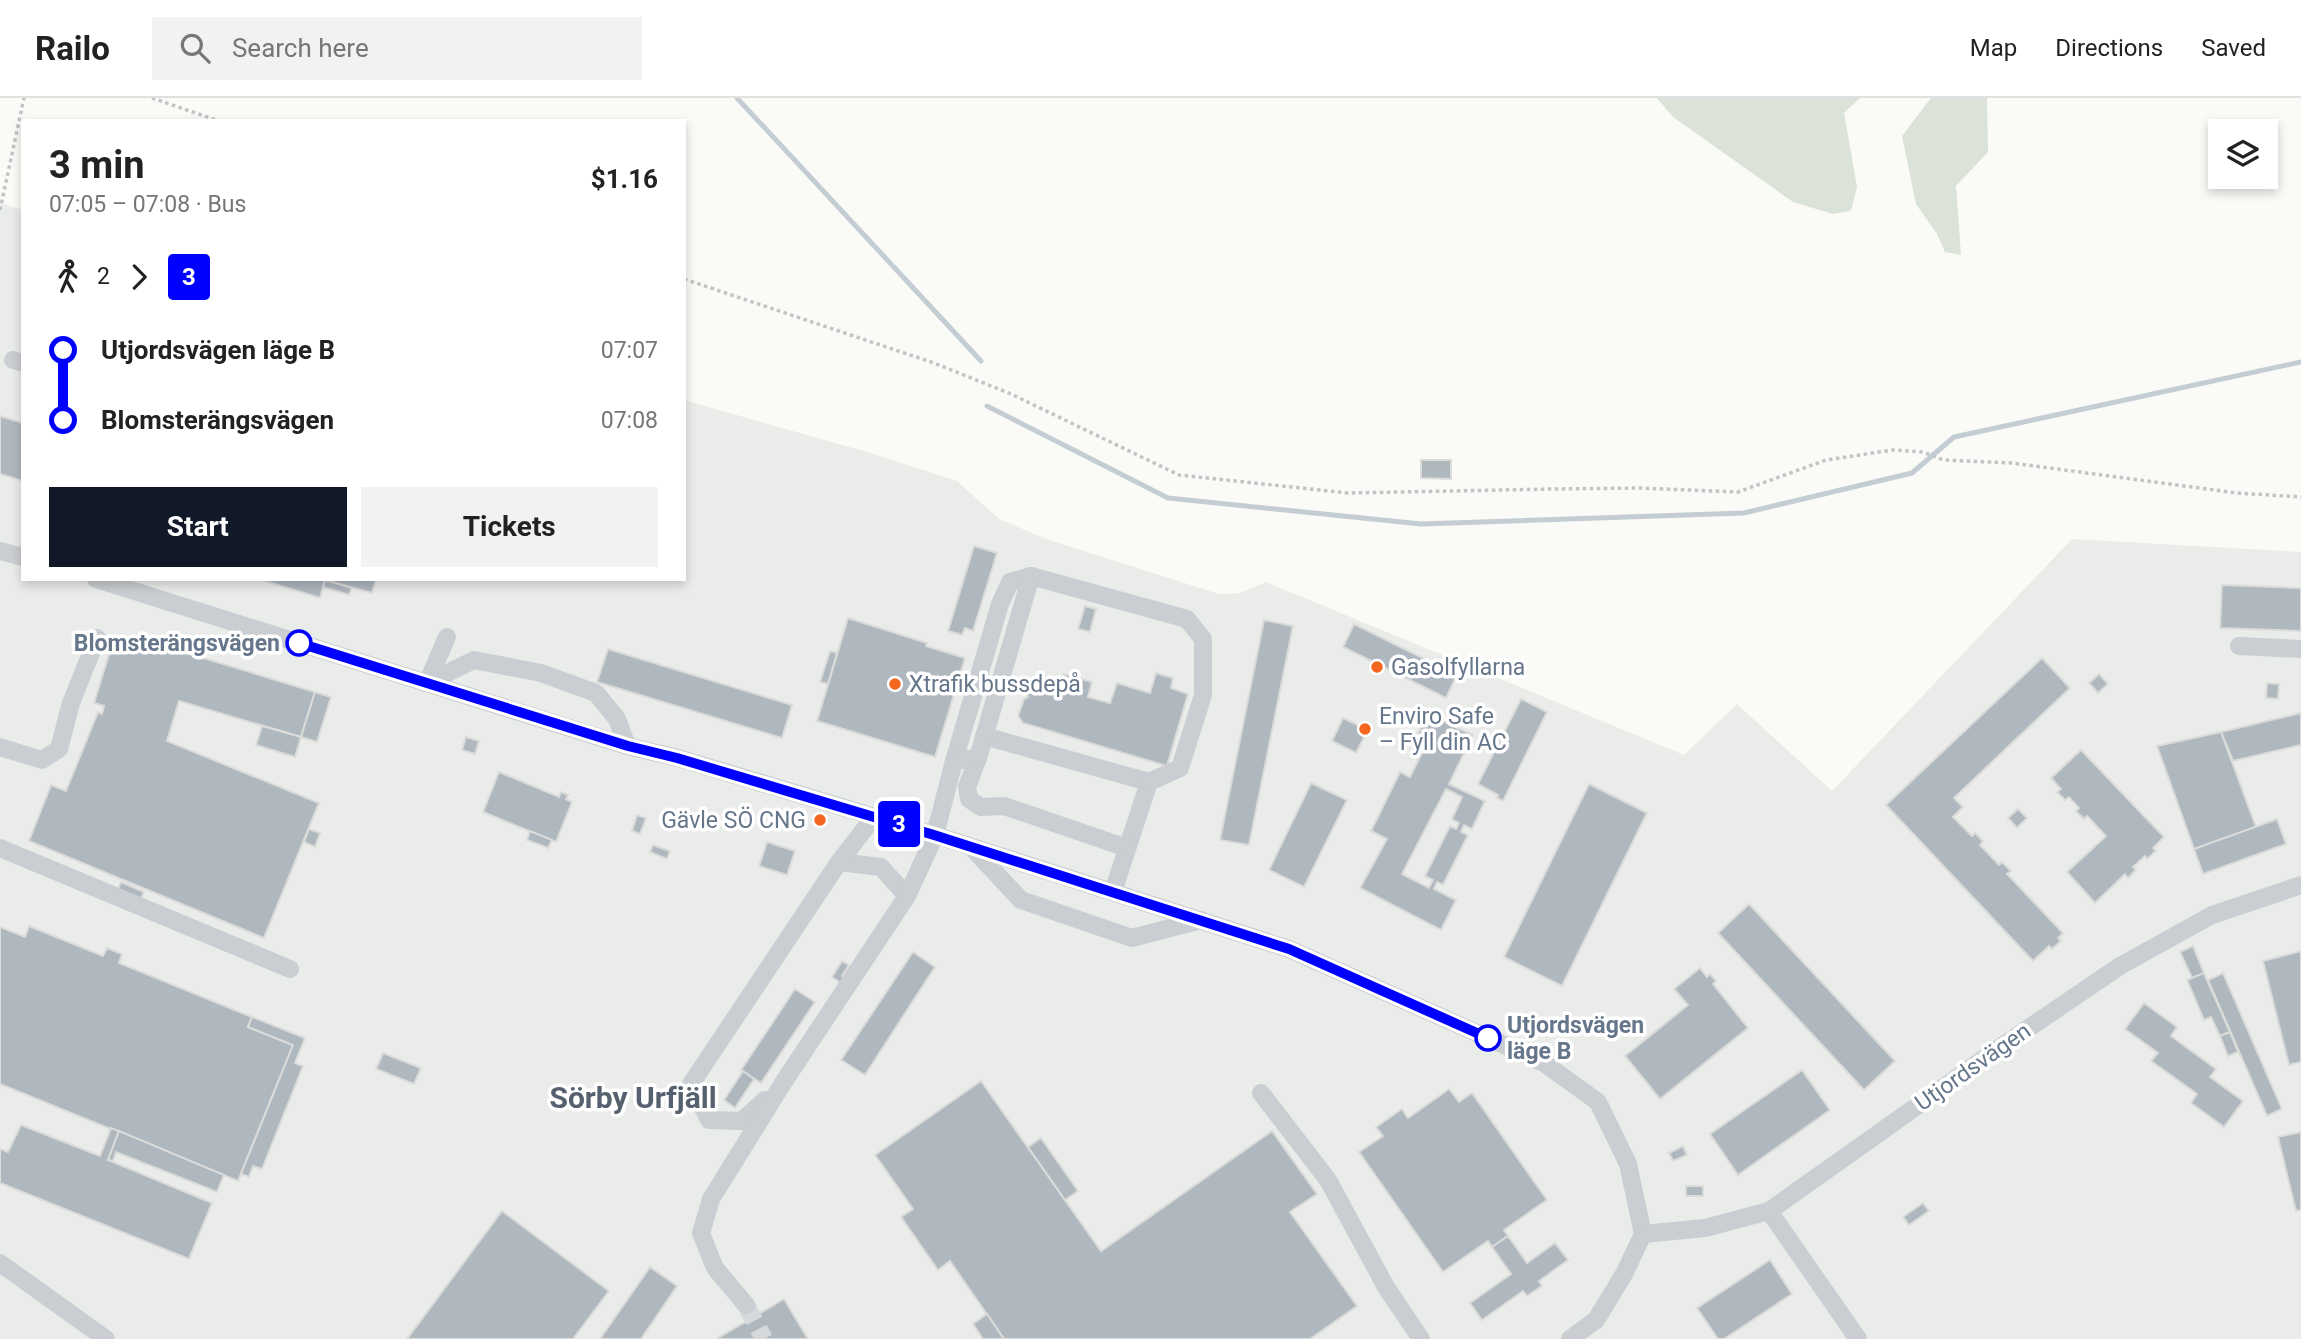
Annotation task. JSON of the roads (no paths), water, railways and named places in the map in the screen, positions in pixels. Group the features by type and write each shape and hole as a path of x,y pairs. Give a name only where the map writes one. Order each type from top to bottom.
{"street":[{"path":"0,551 21,556"},
{"path":"1031,576 978,758 967,787 969,799 981,807 1004,806 1127,848"},
{"path":"746,1305 715,1268 701,1233 711,1199 783,1083 907,896 934,835 1000,604 1010,582 1031,576 1188,619 1203,639 1203,695 1180,768 1149,782 984,736"},
{"path":"107,581 628,746 677,758 934,835 1289,949 1544,1063 1598,1102 1628,1164 1643,1234 1624,1274 1596,1320 1570,1339"},
{"path":"427,683 447,637"},
{"path":"0,747 41,760 59,749 71,703 97,638"},
{"path":"2239,646 2301,649"},
{"path":"427,683 474,660 541,673 596,693 617,719 628,746"},
{"path":"954,761 978,758"},
{"path":"1112,892 1149,782"},
{"path":"783,1083 742,1121 709,1120 691,1084 839,862 874,817"},
{"path":"0,848 290,969"},
{"path":"973,849 1021,900 1132,938 1202,920"},
{"path":"839,862 881,867 907,896"},
{"name":"Utjordsvägen","path":"1643,1234 1705,1228 1769,1211 2120,966 2212,915 2301,885"},
{"path":"1261,1093 1328,1180 1386,1287 1422,1339"},
{"path":"1769,1211 1858,1339"},
{"path":"0,1263 106,1339"}],"waterway":[{"path":"737,98 981,361"},
{"path":"987,406 1168,498 1421,524 1744,513 1912,473 1954,437 2301,362"}],"tunnel":[{"path":"746,1305 764,1339"}],"place":[{"name":"Blomsterängsvägen","path":"299,643"},
{"name":"Gasolfyllarna","path":"1377,667"},
{"name":"Xtrafik bussdepå","path":"895,684"},
{"name":"Enviro Safe – Fyll din AC","path":"1365,729"},
{"name":"Gävle SÖ CNG","path":"820,820"},
{"name":"Utjordsvägen läge B","path":"1488,1038"}],"district":[{"name":"Sörby Urfjäll","path":"633,1097"}]}
